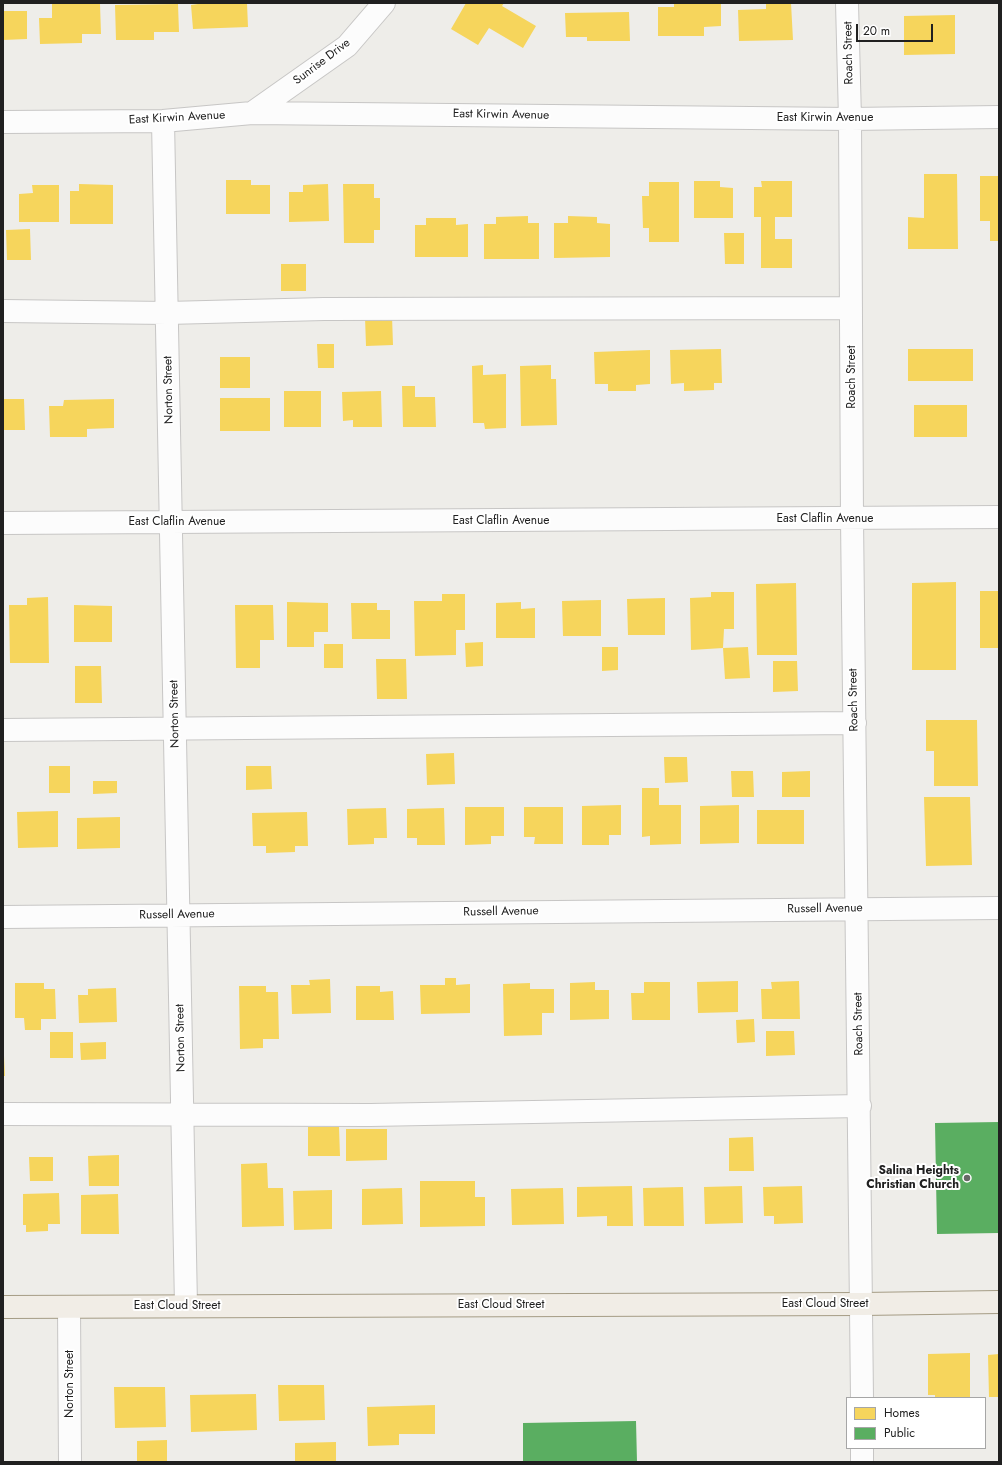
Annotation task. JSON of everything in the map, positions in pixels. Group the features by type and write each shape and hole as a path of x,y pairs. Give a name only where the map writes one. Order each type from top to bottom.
{"main road":[{"name":"East Cloud Street","path":"3,1307 862,1304 999,1302"}],"street":[{"name":"Sunrise Drive","path":"252,113 347,46 384,3"},
{"name":"Roach Street","path":"847,3 850,119 852,519 860,1106 862,1397"},
{"name":"East Kirwin Avenue","path":"3,122 163,121 252,113 850,119 999,117"},
{"name":"Norton Street","path":"163,121 186,1306"},
{"path":"3,311 167,313 324,309 851,308"},
{"name":"East Claflin Avenue","path":"3,523 999,517"},
{"path":"3,730 855,723"},
{"name":"Russell Avenue","path":"3,917 857,908 999,908"},
{"path":"3,1114 370,1115 860,1106"},
{"name":"Norton Street","path":"69,1307 70,1462"},
{"path":"862,1449 862,1462"}],"building: Homes":[{"path":"205,3 247,3 248,27 193,29 191,5"},
{"path":"466,3 504,3 502,6 536,26 523,48 489,28 478,45 451,29"},
{"path":"674,3 721,3 721,26 704,27 704,36 658,36 658,7 674,7"},
{"path":"766,3 791,3 793,40 739,41 738,10 766,9"},
{"path":"52,4 100,4 101,34 82,34 82,43 40,44 39,18 52,18"},
{"path":"178,4 179,32 154,32 154,40 116,40 115,5"},
{"path":"3,11 27,11 27,39 3,40"},
{"path":"629,12 630,41 587,41 587,37 566,37 565,13"},
{"path":"955,15 955,54 904,55 904,16"},
{"path":"924,174 957,174 958,249 908,249 908,217 924,218"},
{"path":"980,176 999,176 999,241 990,241 990,221 980,221"},
{"path":"226,180 251,180 251,185 270,185 270,214 226,214"},
{"path":"694,181 720,181 720,187 733,188 733,218 694,218"},
{"path":"761,181 792,181 792,217 775,217 775,239 792,239 792,268 761,268 761,217 754,217 754,187 762,187"},
{"path":"649,182 679,182 679,242 649,242 649,228 643,228 642,196 649,196"},
{"path":"79,184 113,185 113,224 70,224 70,191 79,191"},
{"path":"328,184 329,221 289,222 289,192 303,192 303,185"},
{"path":"343,184 374,184 374,198 380,198 380,230 374,230 374,243 344,243"},
{"path":"32,185 59,185 59,222 19,222 19,194 33,193"},
{"path":"528,216 528,223 539,223 539,259 484,259 484,224 496,224 496,217"},
{"path":"568,216 597,217 597,223 610,224 610,257 554,258 554,223 568,223"},
{"path":"426,218 456,218 456,225 468,224 468,257 415,257 415,225 426,225"},
{"path":"30,229 31,260 7,260 6,230"},
{"path":"724,233 744,233 744,264 725,264"},
{"path":"281,264 306,264 306,291 281,291"},
{"path":"392,316 393,345 366,346 365,317"},
{"path":"317,344 334,344 334,368 318,368"},
{"path":"721,349 722,383 714,383 714,390 684,391 684,383 671,384 670,350"},
{"path":"908,349 973,349 973,381 908,381"},
{"path":"650,350 650,384 636,385 636,391 608,391 608,384 595,384 594,352"},
{"path":"220,357 250,357 250,388 220,388"},
{"path":"483,365 483,375 506,374 506,428 485,429 484,423 473,423 472,366"},
{"path":"551,365 551,379 556,379 557,425 521,426 520,366"},
{"path":"402,386 415,386 415,397 435,397 436,427 403,427"},
{"path":"284,391 321,391 321,427 284,427"},
{"path":"381,391 382,427 353,427 353,420 343,421 342,392"},
{"path":"220,398 270,398 270,431 220,431"},
{"path":"3,399 24,399 25,430 3,430"},
{"path":"114,399 114,428 87,429 87,437 50,437 49,406 63,406 64,400"},
{"path":"914,405 967,405 967,437 914,437"},
{"path":"956,582 956,670 912,670 912,583"},
{"path":"796,583 797,655 757,655 756,584"},
{"path":"980,591 999,591 999,648 980,648"},
{"path":"711,592 734,592 734,629 724,629 723,648 691,650 690,598 711,597"},
{"path":"442,594 465,594 465,630 456,630 456,655 415,656 414,601 442,601"},
{"path":"48,597 49,663 10,663 9,605 27,605 27,598"},
{"path":"665,598 665,635 628,635 627,599"},
{"path":"601,600 601,636 563,636 562,601"},
{"path":"287,602 328,603 328,632 314,632 314,647 287,647"},
{"path":"521,602 521,609 535,608 535,638 496,638 496,603"},
{"path":"351,603 377,603 377,610 390,610 390,639 352,639"},
{"path":"74,605 112,606 112,642 74,642"},
{"path":"235,605 273,605 274,640 260,640 260,668 236,668"},
{"path":"483,642 483,666 466,667 465,643"},
{"path":"324,644 343,644 343,668 324,668"},
{"path":"602,647 618,647 618,670 602,671"},
{"path":"748,647 750,678 725,679 723,648"},
{"path":"376,659 406,659 407,699 377,699"},
{"path":"773,661 797,661 798,691 773,692"},
{"path":"75,666 101,666 102,703 75,703"},
{"path":"926,720 977,720 978,786 934,786 934,751 926,751"},
{"path":"454,753 455,784 427,785 426,754"},
{"path":"664,757 687,757 688,782 665,783"},
{"path":"49,766 70,766 70,793 49,793"},
{"path":"246,766 271,766 272,789 246,790"},
{"path":"731,771 753,771 754,797 732,797"},
{"path":"810,771 810,797 782,797 782,772"},
{"path":"93,781 117,781 117,793 93,794"},
{"path":"642,788 659,788 659,805 681,805 681,844 650,845 650,836 642,837"},
{"path":"924,797 970,797 972,865 926,866"},
{"path":"621,805 621,835 609,835 609,845 582,845 582,806"},
{"path":"739,805 739,843 700,844 700,806"},
{"path":"465,807 504,807 504,836 491,836 491,844 465,845"},
{"path":"524,807 563,807 563,844 534,844 535,837 524,837"},
{"path":"386,808 387,838 374,838 374,844 348,845 347,809"},
{"path":"444,808 445,845 417,845 417,838 407,838 407,809"},
{"path":"757,810 804,810 804,844 757,844"},
{"path":"58,811 58,847 18,848 17,812"},
{"path":"307,812 308,846 295,846 295,852 266,853 266,846 253,846 252,813"},
{"path":"120,817 120,848 77,849 77,818"},
{"path":"445,978 456,978 456,985 470,984 470,1013 421,1014 420,985 445,985"},
{"path":"330,979 331,1013 292,1014 291,985 310,985 309,980"},
{"path":"738,981 738,1012 698,1013 697,982"},
{"path":"799,981 800,1019 762,1019 761,989 772,989 771,982"},
{"path":"595,982 595,990 609,990 609,1019 570,1020 570,983"},
{"path":"644,982 670,982 670,1020 632,1020 631,993 644,993"},
{"path":"15,983 44,983 44,989 55,989 56,1019 41,1019 41,1030 25,1030 24,1018 15,1018"},
{"path":"530,983 530,989 554,989 554,1013 542,1013 542,1035 504,1036 503,984"},
{"path":"239,986 266,986 266,992 278,992 279,1039 263,1039 263,1048 240,1049"},
{"path":"356,986 380,986 380,992 393,991 394,1020 356,1020"},
{"path":"116,988 117,1022 79,1023 78,995 88,995 88,989"},
{"path":"754,1019 755,1042 737,1043 736,1020"},
{"path":"766,1031 794,1031 795,1055 766,1056"},
{"path":"50,1032 73,1032 73,1058 50,1058"},
{"path":"106,1042 106,1059 81,1060 80,1043"},
{"path":"4,1056 5,1076 3,1076"},
{"path":"308,1127 339,1127 340,1156 308,1156"},
{"path":"346,1129 387,1129 387,1160 346,1161"},
{"path":"753,1137 754,1171 729,1171 729,1138"},
{"path":"119,1155 119,1186 89,1186 88,1156"},
{"path":"29,1157 53,1157 53,1181 30,1181"},
{"path":"267,1163 268,1188 283,1188 284,1226 242,1227 241,1164"},
{"path":"420,1181 475,1181 475,1197 485,1197 485,1226 420,1227"},
{"path":"632,1186 633,1226 607,1226 607,1216 577,1217 577,1187"},
{"path":"742,1186 743,1223 705,1224 704,1187"},
{"path":"802,1186 803,1223 774,1224 774,1216 764,1216 763,1187"},
{"path":"683,1187 684,1226 644,1226 643,1188"},
{"path":"402,1188 403,1224 362,1225 362,1189"},
{"path":"563,1188 564,1224 512,1225 511,1189"},
{"path":"332,1190 332,1229 294,1230 293,1191"},
{"path":"59,1193 60,1224 48,1224 48,1231 26,1232 26,1225 23,1225 23,1194"},
{"path":"118,1194 119,1234 81,1234 81,1195"},
{"path":"970,1353 970,1397 935,1397 935,1395 928,1395 928,1354"},
{"path":"999,1354 999,1397 989,1397 988,1355"},
{"path":"278,1385 324,1385 325,1420 279,1421"},
{"path":"114,1387 165,1387 166,1427 115,1428"},
{"path":"256,1394 257,1430 191,1432 190,1395"},
{"path":"435,1405 435,1434 399,1434 399,1445 368,1446 367,1407"},
{"path":"167,1440 167,1462 137,1462 137,1441"},
{"path":"336,1442 336,1462 295,1462 295,1443"}],"building: Public":[{"name":"Salina Heights Christian Church","path":"999,1122 999,1233 937,1234 935,1123"},
{"path":"636,1421 637,1462 523,1462 523,1423"}],"place":[{"name":"Salina Heights Christian Church","path":"967,1178"}]}
